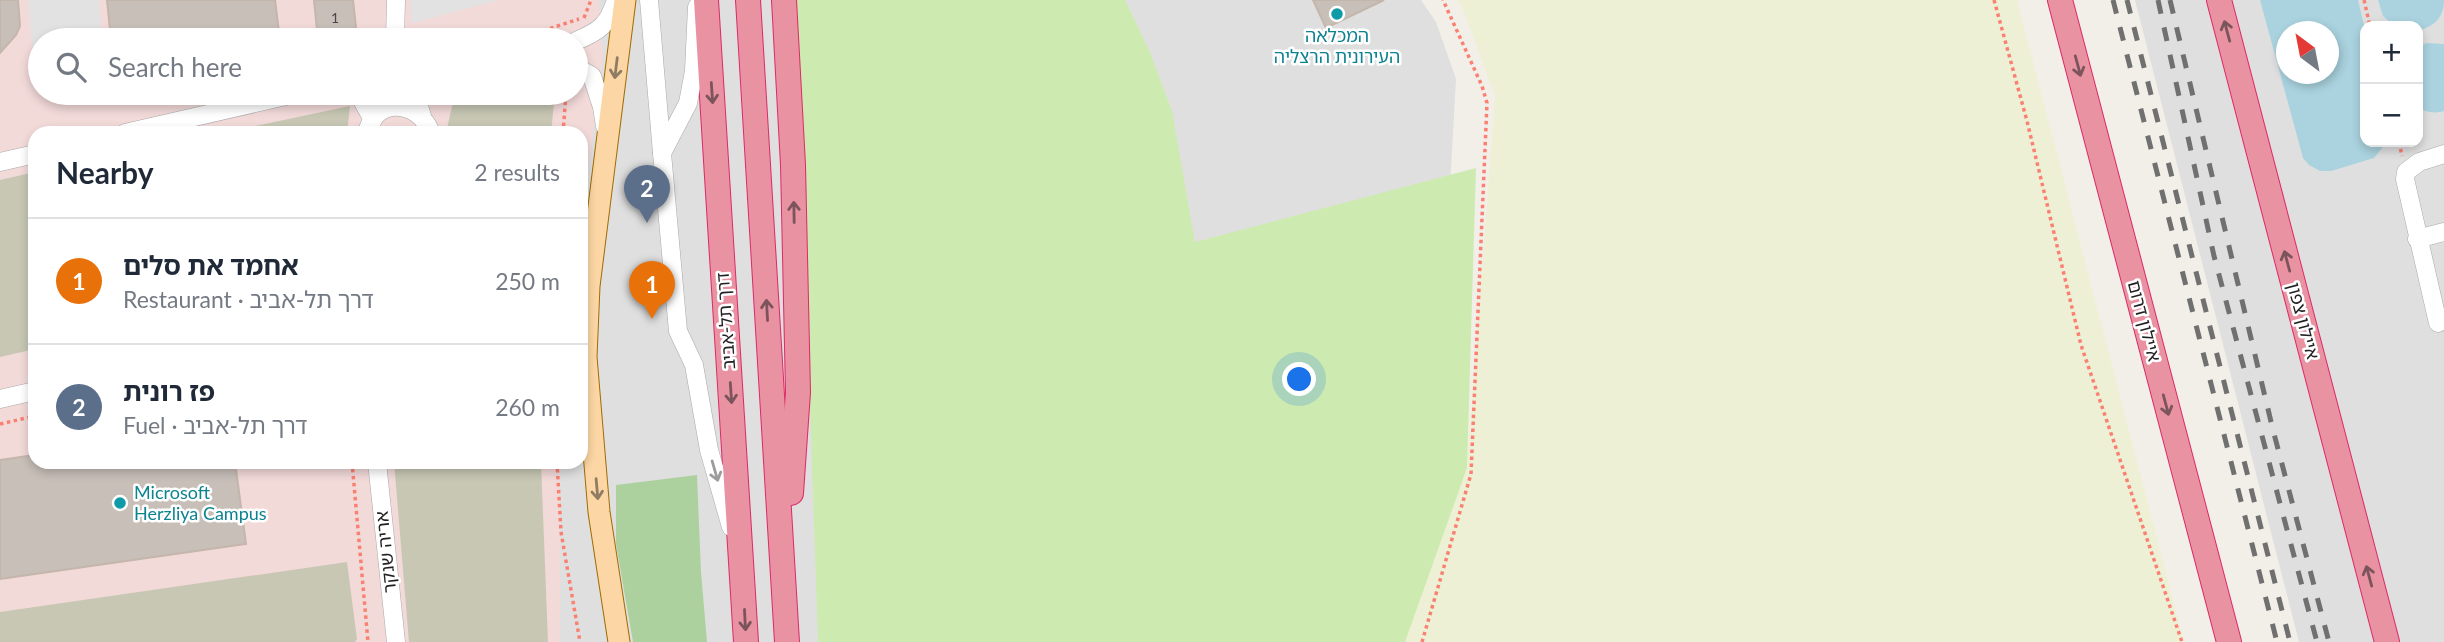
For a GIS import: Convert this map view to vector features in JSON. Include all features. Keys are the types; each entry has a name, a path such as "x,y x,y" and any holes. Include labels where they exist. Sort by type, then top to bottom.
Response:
{"highway":[{"name":"דרך תל-אביב","path":"706,0 746,642"},
{"path":"748,0 787,642"},
{"path":"784,598 797,391 793,165 785,0"},
{"name":"איילון דרום","path":"2060,0 2229,642"},
{"name":"איילון צפון","path":"2219,0 2387,642"}],"main road":[{"path":"588,310 625,0"},
{"path":"588,382 599,512 619,642"}],"street":[{"path":"588,36 600,30 611,15 616,0"},
{"path":"649,0 678,331 694,365 709,450 742,564"},
{"path":"662,153 688,103 694,71 697,0"},
{"path":"588,74 592,76 602,107 607,139"},
{"path":"155,126 247,105"},
{"path":"364,105 373,122"},
{"path":"373,122 381,105"},
{"path":"419,105 427,126"},
{"path":"373,122 396,107 415,111 422,116"},
{"path":"2438,323 2405,186 2406,172 2418,162 2444,154"},
{"path":"0,162 28,156"},
{"path":"2417,239 2444,232"},
{"path":"0,399 28,393"},
{"name":"אריה שנקר","path":"378,469 396,642"}],"path":[{"path":"1422,642 1471,474 1487,103 1443,0"},
{"path":"1994,0 2027,121 2081,345 2182,642"},
{"path":"2364,0 2370,21"},
{"path":"552,28 584,18"},
{"path":"564,126 565,105"},
{"path":"0,424 28,418"},
{"path":"353,469 368,642"},
{"path":"557,469 561,532 580,642"}],"shaded area":[{"path":"0,0 1421,0 1436,22 1456,79 1433,490 1410,642 0,642"},
{"path":"0,0 599,0 603,58 588,172 588,126 28,126 28,469 560,469 560,642 0,642"},
{"path":"28,0 99,0 101,28 30,28"},
{"path":"410,0 499,0 412,23"},
{"path":"1457,0 2017,0 2184,642 1403,642 1467,467 1495,96"},
{"path":"2135,0 2444,0 2444,642 2299,642"},
{"path":"452,105 554,105 552,126 448,126"},
{"path":"350,106 348,126 255,126"},
{"path":"28,174 28,351 0,357 0,180"},
{"path":"395,469 541,469 548,642 409,642"},
{"path":"347,562 357,639 355,642 0,642 0,612"}],"green space":[{"path":"796,0 1125,0 1149,50 1172,111 1195,242 1476,168 1467,468 1405,642 818,642"},
{"path":"697,475 707,642 633,642 616,544 616,485"}],"water":[{"path":"2260,0 2358,0 2363,21 2360,21 2360,147 2383,147 2374,158 2331,171 2320,171 2303,158 2283,84 2339,84 2339,21 2276,21 2276,59"},
{"path":"2378,0 2444,0 2437,20 2423,29 2423,21 2389,21 2383,16"},
{"path":"2444,44 2444,111 2441,112 2423,110 2423,45"}],"building":[{"path":"0,0 18,0 20,26 16,35 0,53"},
{"path":"107,0 275,0 278,28 110,28"},
{"path":"314,0 353,0 356,28 317,28"},
{"name":"המכלאה העירונית הרצליה","path":"1313,0 1384,0 1326,28"},
{"name":"Microsoft Herzliya Campus","path":"28,456 28,469 236,469 246,544 0,579 0,460"}],"railway":[{"path":"2113,0 2277,642"},
{"path":"2127,0 2290,642"},
{"path":"2158,0 2214,256 2317,642"},
{"path":"2170,0 2273,430 2329,642"}],"place":[{"name":"המכלאה העירונית הרצליה","path":"1337,14"},
{"name":"פז רונית","path":"647,223"},
{"name":"אחמד את סלים","path":"652,319"},
{"name":"Microsoft Herzliya Campus","path":"120,503"}]}
